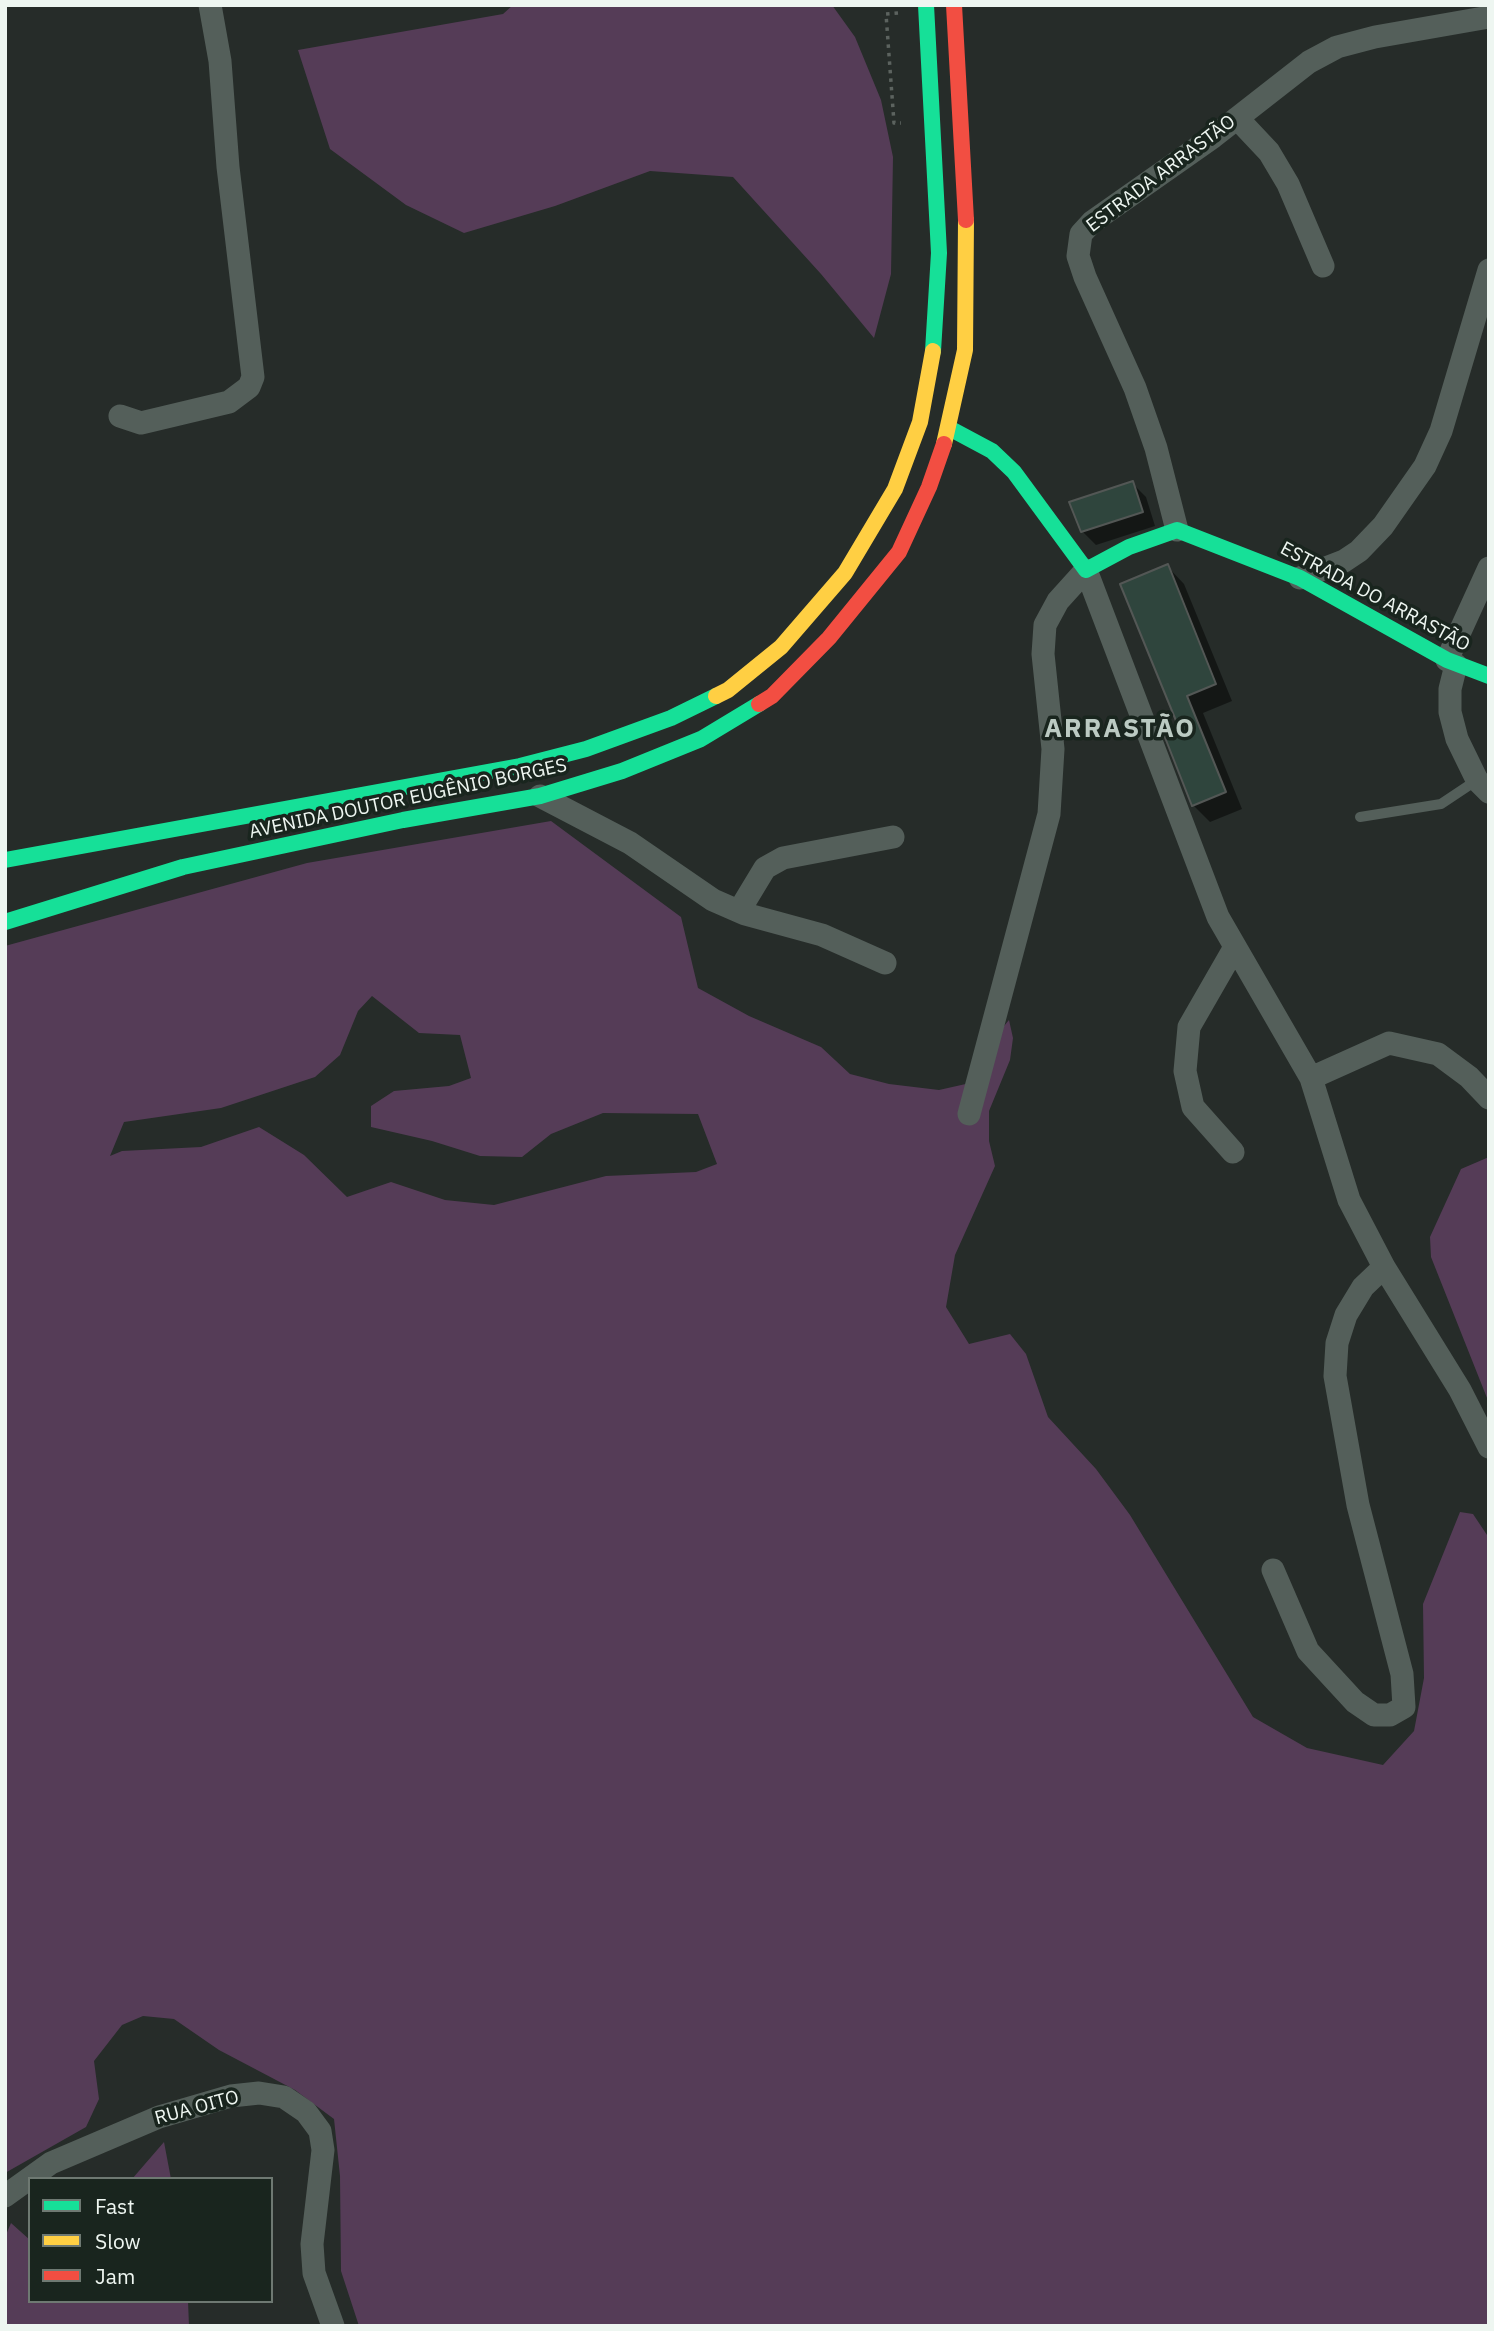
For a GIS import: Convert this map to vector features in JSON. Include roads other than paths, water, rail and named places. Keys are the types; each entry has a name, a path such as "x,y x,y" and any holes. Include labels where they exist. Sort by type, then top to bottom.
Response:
{"main road":[{"name":"AVENIDA DOUTOR EUGÊNIO BORGES","path":"5,860 520,766 586,749 671,718 728,690 781,647 845,573 895,489 920,422 933,353 939,253 926,5"},
{"name":"AVENIDA DOUTOR EUGÊNIO BORGES","path":"5,922 183,867 403,820 540,796 622,771 701,739 772,696 829,638 899,552 929,487 949,428 965,350 968,259 954,5"},
{"path":"949,428 992,451 1014,471 1086,570 1129,547 1177,530"},
{"name":"ESTRADA DO ARRASTÃO","path":"1177,530 1217,543 1300,578 1452,662 1489,676"}],"street":[{"path":"120,416 141,423 229,402 249,387 253,377 228,167 220,61 210,5"},
{"name":"ESTRADA ARRASTÃO","path":"1177,530 1156,448 1135,388 1085,277 1078,244 1080,234 1091,222 1237,118 1308,62 1337,47 1489,17"},
{"path":"1237,118 1269,152 1288,184 1323,266"},
{"path":"1300,578 1344,561 1359,551 1383,526 1425,466 1441,431 1489,270"},
{"path":"970,1114 1049,814 1053,749 1043,654 1045,625 1058,601 1086,570 1218,917 1311,1078 1349,1200 1384,1267 1460,1390 1489,1447"},
{"path":"1483,786 1457,739 1450,712 1450,689 1452,662 1486,582"},
{"path":"540,796 630,843 704,894 739,911 822,935 885,963"},
{"path":"739,911 765,868 783,858 893,837"},
{"path":"1233,1152 1193,1107 1185,1071 1189,1027 1235,947"},
{"path":"1311,1078 1389,1042 1438,1054 1469,1077 1489,1098"},
{"path":"1273,1570 1308,1651 1355,1702 1374,1715 1390,1715 1404,1707 1402,1674 1358,1505 1335,1377 1337,1343 1346,1315 1363,1287 1384,1267"},
{"name":"RUA OITO","path":"31,2177 51,2163 159,2117 232,2096 260,2094 284,2097 306,2112 320,2131 322,2164 315,2208 314,2263 333,2326"},
{"name":"RUA OITO","path":"5,2196 28,2180"}],"lane":[{"path":"1360,817 1441,804 1483,786"}],"district":[{"name":"ARRASTÃO","path":"1120,729"}]}
